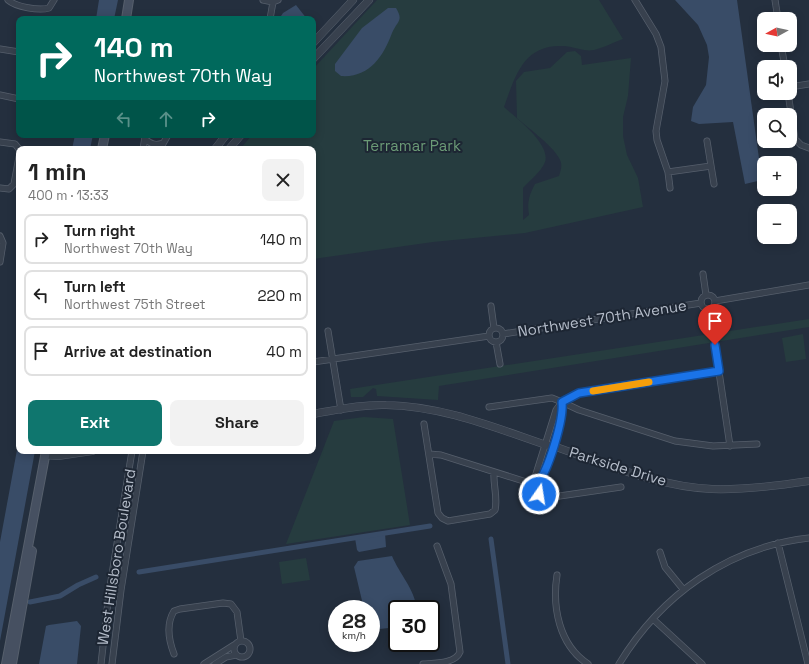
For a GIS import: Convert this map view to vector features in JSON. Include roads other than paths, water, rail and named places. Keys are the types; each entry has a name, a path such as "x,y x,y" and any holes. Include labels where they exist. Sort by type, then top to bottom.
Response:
{"main road":[{"path":"126,16 129,0"},
{"path":"6,664 48,454"},
{"path":"12,664 48,454"}],"street":[{"path":"8,0 15,4 42,9 50,6 54,0"},
{"path":"263,0 275,1 271,16"},
{"path":"316,40 353,0"},
{"path":"316,56 369,0"},
{"path":"635,0 656,34 661,47 665,81 656,131 657,140 668,172 670,188"},
{"path":"775,0 777,12"},
{"path":"0,49 16,52"},
{"path":"797,86 809,84"},
{"path":"0,95 16,98"},
{"path":"789,100 795,139 801,145 809,148"},
{"path":"146,138 150,144 157,145 163,143"},
{"path":"162,146 166,138"},
{"path":"217,146 224,138"},
{"path":"232,146 239,138"},
{"path":"707,141 714,184"},
{"path":"0,142 15,144 17,146"},
{"path":"668,172 710,166"},
{"path":"0,188 9,189 14,184 16,173"},
{"path":"0,236 3,243 0,262"},
{"path":"703,274 706,295"},
{"path":"715,301 809,285"},
{"path":"706,295 711,295 715,301"},
{"path":"706,295 702,298 701,302 703,307 708,309"},
{"path":"708,309 713,306 715,301"},
{"name":"Northwest 70th Avenue","path":"502,334 701,302"},
{"path":"491,306 494,328"},
{"path":"708,309 712,329"},
{"path":"494,328 498,329 502,334 502,338 496,342"},
{"path":"494,328 489,332 489,336 490,340 496,342"},
{"path":"328,331 341,410"},
{"path":"316,362 489,336"},
{"path":"496,342 500,364"},
{"path":"715,345 730,446"},
{"path":"536,485 544,474 554,417 562,402 579,393 719,371"},
{"path":"489,407 552,398 579,410 675,441 694,444 730,446 757,444"},
{"path":"562,402 563,412 561,419 537,472 536,485 539,494 546,498 621,487"},
{"name":"Parkside Drive","path":"316,414 384,405 425,408 451,413 662,481 687,486 711,489 744,489 809,481"},
{"path":"554,417 561,419"},
{"path":"424,424 438,513 442,518 448,521 490,514 495,510 497,503 493,481 494,472"},
{"path":"51,454 58,456 72,454"},
{"name":"West Hillsboro Boulevard","path":"101,664 109,598 132,454"},
{"name":"West Hillsboro Boulevard","path":"112,664 121,590 143,454"},
{"path":"429,454 441,455 536,485"},
{"path":"537,472 544,474"},
{"path":"619,664 638,636 653,619 683,589 713,569 733,559 778,544 809,538"},
{"path":"778,544 807,650 808,664"},
{"path":"423,664 455,659 458,656 460,647 451,584 437,546"},
{"path":"660,552 665,567 683,589"},
{"path":"557,575 555,592 561,630 574,652 588,664"},
{"path":"174,654 169,639 171,618 174,612 180,609 223,603 232,604 237,612 240,641"},
{"path":"653,619 702,664"},
{"path":"204,664 240,641 247,642 250,648 249,654 243,658"},
{"path":"234,645 236,655"},
{"path":"215,664 226,657 236,655 243,658"},
{"path":"243,658 244,664"}],"water":[{"path":"99,0 118,0 115,16 96,16"},
{"path":"675,0 737,0 759,156 757,156 757,181 745,184 733,122 699,124 691,121 693,107 706,85 709,57 707,45 698,25"},
{"path":"296,5 305,16 281,16 283,13"},
{"path":"388,8 396,8 400,18 379,58 367,70 360,74 341,76 335,71 335,64 362,28"},
{"path":"74,138 92,138 91,146 73,146"},
{"path":"16,454 34,454 0,641 0,542"},
{"path":"385,533 386,547 359,552 357,550 355,538"},
{"path":"392,556 410,588 415,600 388,600 388,628 380,629 380,600 362,600 354,567 358,561"},
{"path":"77,621 81,626 77,664 39,664 46,626"}],"waterway":[{"path":"139,572 430,526"},
{"path":"491,539 508,664"},
{"path":"30,602 60,596 78,585 96,577"}],"park label":[{"name":"Terramar Park","path":"412,145"}]}
